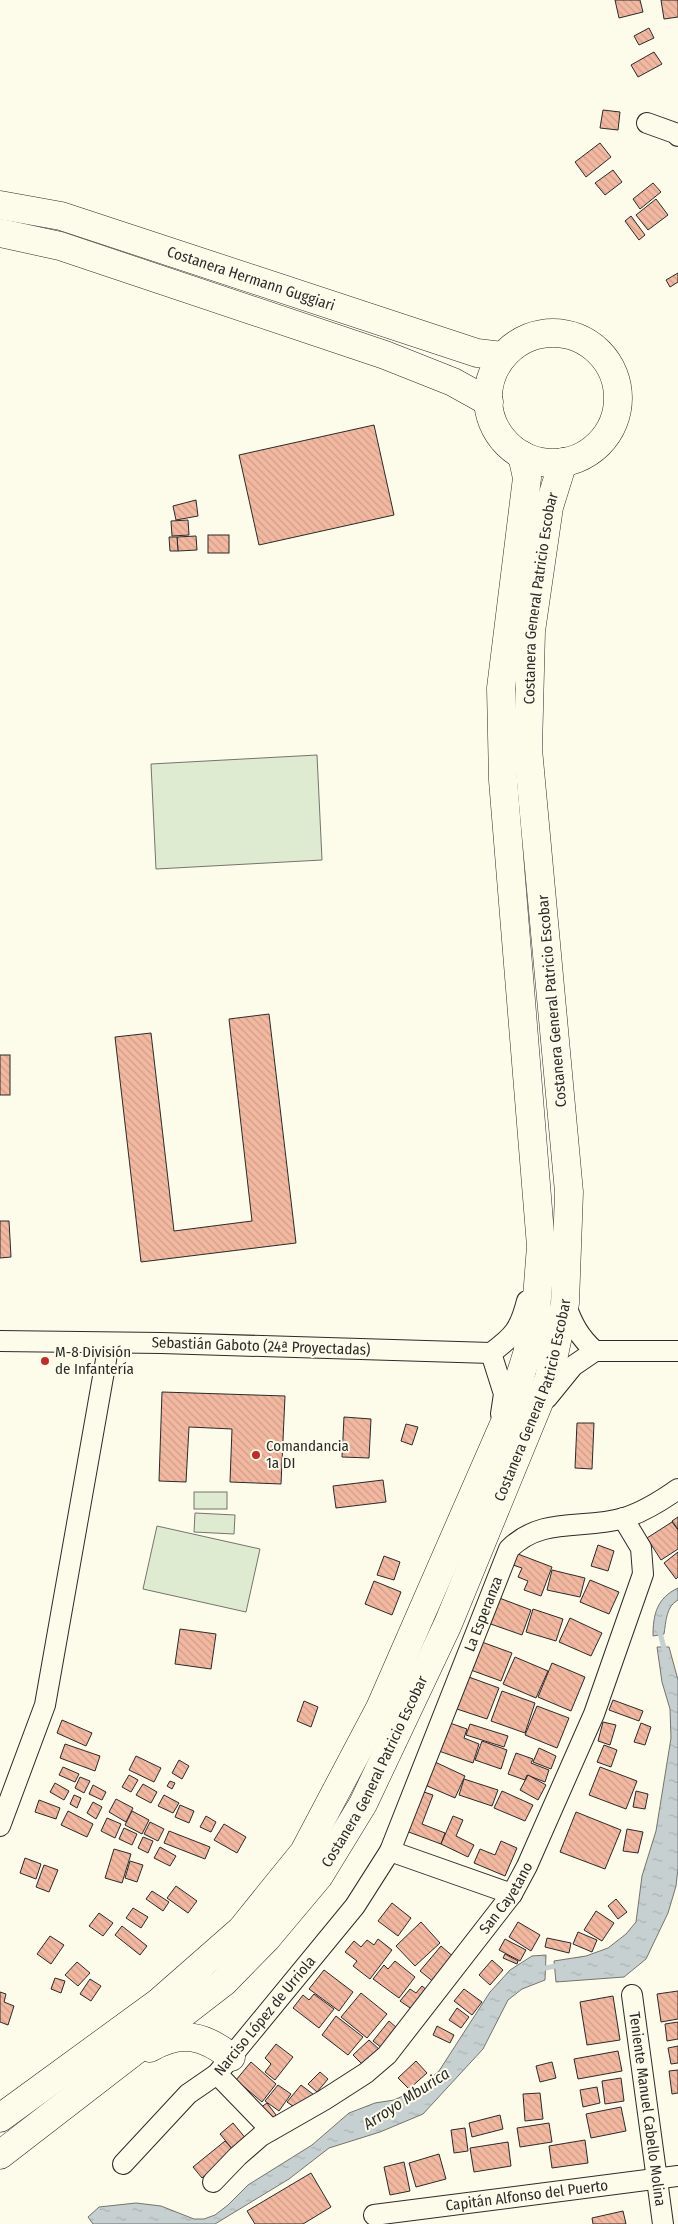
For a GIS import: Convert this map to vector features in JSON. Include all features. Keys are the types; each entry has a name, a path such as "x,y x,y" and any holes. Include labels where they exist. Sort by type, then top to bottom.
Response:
{"highway":[{"name":"Costanera Hermann Guggiari","path":"0,205 62,216 477,353 502,356"},
{"name":"Costanera Hermann Guggiari","path":"0,233 60,246 385,355 453,382 488,402"},
{"path":"560,333 581,339 598,350 611,366 618,386 618,406 612,426 600,444 583,456 563,462 542,462 522,455 505,441 493,423 488,402 490,385 502,356 520,342 540,334 560,333"},
{"name":"Costanera General Patricio Escobar","path":"0,2118 159,2002 241,1930 304,1852 380,1708 508,1415 528,1354 536,1311 541,1246 503,771 501,688 527,478 522,455"},
{"name":"Costanera General Patricio Escobar","path":"0,2154 224,1982 267,1938 319,1876 363,1804 448,1624 550,1378 565,1303 569,1192 528,749 531,631 549,507 563,462"},
{"path":"114,2068 155,2045 178,2035 193,2037 217,2046 224,2065"}],"street":[{"path":"647,123 675,133 678,136"},
{"path":"496,1442 504,1394 491,1353 511,1338 521,1325 533,1267 541,1246"},
{"path":"565,1303 575,1329 595,1351"},
{"name":"Sebastián Gaboto (24ª Proyectadas)","path":"0,1341 109,1344 162,1343 491,1353"},
{"path":"0,1826 45,1706 109,1344"},
{"path":"534,1417 573,1366 595,1351 678,1351"},
{"name":"La Esperanza","path":"390,1851 509,1549 521,1537 540,1528 623,1518 653,1506 678,1489"},
{"name":"San Cayetano","path":"213,2182 238,2156 271,2130 324,2100 366,2072 387,2055 512,1894 527,1866 594,1714 643,1574 641,1548 623,1518"},
{"path":"390,1851 512,1894"},
{"name":"Narciso López de Urriola","path":"123,2164 188,2094 224,2065 356,1906 390,1851"},
{"name":"Teniente Manuel Cabello Molina","path":"632,1995 663,2224"},
{"path":"224,2065 271,2130"},
{"path":"0,2106 34,2093"},
{"name":"Capitán Alfonso del Puerto","path":"374,2215 678,2176"}],"green space":[{"path":"317,755 322,860 156,869 151,764"},
{"path":"194,1492 227,1492 227,1509 194,1509"},
{"path":"195,1513 235,1515 234,1534 194,1532"},
{"path":"157,1526 260,1549 246,1612 143,1589"}],"water":[{"path":"678,1588 678,1600 669,1610 664,1634 653,1636 655,1614 661,1602"},
{"path":"657,1647 669,1647 678,1680 678,1868 676,1886 668,1913 646,1959 624,1977 556,1982 554,1961 586,1956 608,1948 626,1934 636,1922 642,1876 656,1831 671,1738 670,1709 662,1682"},
{"path":"546,1955 545,1980 522,1989 508,2000 483,2049 423,2114 380,2132 329,2148 289,2179 215,2224 93,2224 88,2217 99,2207 136,2203 161,2206 194,2219 204,2219 215,2215 248,2185 312,2145 349,2113 375,2103 394,2100 418,2089 439,2071 490,1992 510,1970 532,1956"}],"building":[{"path":"615,0 640,0 643,12 619,18"},
{"path":"661,0 678,0 678,17 664,19"},
{"path":"649,28 654,38 639,45 634,36"},
{"path":"654,52 662,64 638,77 631,65"},
{"path":"603,110 620,112 618,130 600,128"},
{"path":"600,143 611,157 586,177 575,162"},
{"path":"613,170 622,182 605,195 595,183"},
{"path":"653,183 661,192 640,209 633,199"},
{"path":"656,199 668,215 648,230 636,215"},
{"path":"631,216 645,235 639,240 625,221"},
{"path":"678,273 678,282 670,287 666,280"},
{"path":"374,425 394,515 259,545 239,455"},
{"path":"196,500 198,516 176,520 173,506"},
{"path":"188,520 189,535 172,536 171,521"},
{"path":"208,535 229,535 229,553 208,553"},
{"path":"196,536 197,550 178,551 177,537"},
{"path":"169,537 177,537 178,551 170,551"},
{"path":"269,1014 296,1243 141,1262 115,1037 151,1033 174,1231 252,1221 229,1019"},
{"path":"0,1055 10,1055 10,1095 0,1095"},
{"path":"0,1221 9,1221 11,1257 0,1258"},
{"name":"Comandancia 1a DI","path":"162,1392 285,1396 281,1484 230,1482 232,1429 189,1427 186,1482 159,1481"},
{"path":"344,1417 371,1419 369,1458 342,1457"},
{"path":"577,1423 594,1423 592,1469 575,1468"},
{"path":"406,1424 418,1427 412,1445 401,1441"},
{"path":"383,1480 386,1502 336,1508 333,1486"},
{"path":"678,1517 678,1529 672,1521"},
{"path":"672,1522 678,1530 678,1549 661,1560 647,1538"},
{"path":"598,1545 614,1551 608,1571 591,1566"},
{"path":"678,1552 678,1577 676,1579 664,1563"},
{"path":"518,1554 552,1567 541,1596 524,1590 528,1581 518,1577 522,1568 513,1565"},
{"path":"384,1556 400,1562 394,1580 377,1575"},
{"path":"552,1570 585,1578 580,1597 547,1590"},
{"path":"590,1580 619,1592 609,1614 580,1602"},
{"path":"374,1581 401,1592 392,1615 365,1604"},
{"path":"494,1596 531,1610 522,1635 485,1622"},
{"path":"533,1609 563,1619 556,1641 526,1632"},
{"path":"570,1618 602,1633 591,1656 559,1642"},
{"path":"180,1629 216,1634 211,1669 175,1664"},
{"path":"479,1641 512,1653 501,1681 468,1669"},
{"path":"515,1657 548,1671 536,1698 503,1684"},
{"path":"552,1663 585,1677 571,1711 538,1697"},
{"path":"466,1676 499,1688 487,1719 454,1708"},
{"path":"502,1691 535,1703 525,1733 491,1721"},
{"path":"613,1700 643,1711 639,1721 609,1710"},
{"path":"304,1701 318,1707 311,1727 297,1721"},
{"path":"537,1706 569,1718 557,1748 525,1735"},
{"path":"62,1720 92,1733 86,1746 57,1733"},
{"path":"447,1722 467,1729 464,1738 479,1744 473,1763 436,1750"},
{"path":"603,1722 616,1725 610,1745 598,1741"},
{"path":"641,1723 651,1727 645,1745 634,1742"},
{"path":"470,1724 508,1736 504,1747 466,1735"},
{"path":"482,1741 507,1750 501,1769 475,1760"},
{"path":"65,1744 100,1756 95,1771 60,1758"},
{"path":"604,1745 617,1750 611,1767 597,1762"},
{"path":"539,1748 556,1756 551,1769 533,1762"},
{"path":"516,1753 533,1759 531,1763 549,1770 545,1782 527,1775 525,1780 508,1774"},
{"path":"136,1756 161,1768 154,1782 129,1770"},
{"path":"179,1760 189,1766 182,1779 172,1773"},
{"path":"435,1762 465,1776 455,1798 425,1785"},
{"path":"63,1767 79,1774 75,1782 59,1775"},
{"path":"600,1767 637,1781 626,1809 589,1795"},
{"path":"129,1775 138,1780 131,1792 122,1787"},
{"path":"528,1775 546,1785 538,1800 520,1790"},
{"path":"80,1777 90,1781 84,1793 75,1788"},
{"path":"464,1779 498,1790 492,1806 459,1795"},
{"path":"170,1781 175,1783 172,1789 167,1786"},
{"path":"55,1783 69,1791 64,1800 50,1792"},
{"path":"143,1784 157,1792 151,1803 136,1795"},
{"path":"93,1785 106,1792 102,1800 89,1794"},
{"path":"421,1791 433,1795 422,1824 445,1833 441,1844 406,1831"},
{"path":"502,1791 533,1805 525,1821 494,1808"},
{"path":"636,1791 648,1794 645,1809 633,1807"},
{"path":"74,1795 81,1798 77,1808 70,1804"},
{"path":"164,1795 179,1803 173,1813 158,1806"},
{"path":"116,1799 133,1808 126,1822 109,1812"},
{"path":"39,1800 60,1808 56,1819 35,1812"},
{"path":"93,1802 102,1807 96,1819 87,1813"},
{"path":"180,1805 194,1811 189,1823 175,1817"},
{"path":"68,1811 93,1824 87,1837 61,1825"},
{"path":"132,1811 149,1820 142,1834 125,1825"},
{"path":"576,1812 621,1830 605,1869 560,1852"},
{"path":"206,1816 216,1822 211,1832 200,1827"},
{"path":"453,1816 463,1820 456,1836 474,1845 468,1857 441,1844"},
{"path":"107,1818 121,1824 115,1838 101,1831"},
{"path":"150,1822 164,1829 158,1841 144,1834"},
{"path":"224,1824 246,1837 237,1853 214,1840"},
{"path":"124,1828 137,1834 132,1845 119,1839"},
{"path":"627,1829 643,1832 638,1853 623,1851"},
{"path":"169,1831 210,1847 205,1859 164,1843"},
{"path":"143,1837 153,1841 148,1853 138,1848"},
{"path":"501,1841 517,1848 505,1876 474,1863 480,1849 495,1855"},
{"path":"160,1847 176,1856 170,1866 154,1858"},
{"path":"114,1849 131,1854 122,1883 105,1878"},
{"path":"25,1858 41,1864 36,1879 20,1873"},
{"path":"130,1861 143,1865 137,1882 125,1878"},
{"path":"44,1865 58,1870 49,1892 36,1887"},
{"path":"176,1886 197,1901 188,1913 167,1898"},
{"path":"152,1891 169,1902 163,1911 146,1899"},
{"path":"616,1899 627,1912 618,1919 608,1906"},
{"path":"392,1903 411,1918 398,1936 378,1921"},
{"path":"133,1908 148,1917 141,1928 126,1918"},
{"path":"596,1911 614,1923 602,1941 584,1930"},
{"path":"99,1913 113,1923 103,1936 89,1926"},
{"path":"421,1922 440,1943 415,1966 396,1946"},
{"path":"518,1922 540,1935 531,1951 509,1937"},
{"path":"122,1926 147,1946 140,1955 115,1935"},
{"path":"578,1932 597,1940 592,1952 573,1944"},
{"path":"50,1936 64,1945 51,1964 37,1954"},
{"path":"547,1938 571,1943 569,1953 545,1947"},
{"path":"378,1939 392,1950 370,1979 353,1966 357,1961 345,1952 354,1941 361,1947 367,1940 374,1945"},
{"path":"505,1939 526,1950 520,1961 499,1950"},
{"path":"441,1946 456,1959 435,1983 420,1971"},
{"path":"505,1954 518,1961 517,1964 503,1958"},
{"path":"492,1960 503,1970 490,1985 479,1975"},
{"path":"395,1961 415,1977 399,1998 373,1979 384,1965 388,1969"},
{"path":"77,1962 90,1973 78,1986 65,1975"},
{"path":"324,1970 353,1992 339,2011 309,1989"},
{"path":"55,1978 65,1981 61,1993 51,1989"},
{"path":"90,1979 101,1986 91,2001 80,1994"},
{"path":"422,1986 428,1991 413,2010 400,2001 410,1989 416,1993"},
{"path":"464,1989 482,2002 472,2015 454,2001"},
{"path":"678,1991 678,2019 661,2022 657,1994"},
{"path":"0,1992 6,1994 4,2002 14,2006 8,2025 0,2022"},
{"path":"361,1993 387,2014 367,2038 341,2017"},
{"path":"314,1994 334,2009 319,2028 293,2008 303,1995 309,2000"},
{"path":"613,1996 620,2040 587,2045 580,2002"},
{"path":"457,2008 469,2017 461,2028 449,2020"},
{"path":"336,2016 363,2037 348,2055 322,2035"},
{"path":"389,2021 398,2029 383,2049 373,2041"},
{"path":"678,2022 678,2039 667,2041 665,2024"},
{"path":"437,2026 454,2035 450,2043 433,2035"},
{"path":"369,2040 381,2051 365,2067 353,2055"},
{"path":"276,2044 293,2057 275,2080 265,2072 271,2064 265,2058"},
{"path":"678,2046 678,2063 671,2064 668,2048"},
{"path":"618,2051 622,2071 578,2079 574,2059"},
{"path":"416,2061 427,2073 409,2089 398,2078"},
{"path":"251,2062 276,2084 262,2102 236,2080"},
{"path":"552,2062 556,2078 540,2082 536,2066"},
{"path":"678,2070 678,2093 672,2094 669,2071"},
{"path":"320,2072 328,2079 317,2092 308,2084"},
{"path":"621,2078 624,2101 605,2104 602,2081"},
{"path":"278,2085 291,2094 279,2111 265,2101"},
{"path":"301,2085 318,2098 297,2109 287,2102"},
{"path":"597,2087 600,2103 583,2107 580,2090"},
{"path":"540,2093 543,2119 525,2121 523,2094"},
{"path":"267,2103 276,2115 268,2123 257,2110"},
{"path":"621,2107 626,2131 591,2138 586,2114"},
{"path":"500,2115 503,2129 472,2137 469,2123"},
{"path":"233,2123 247,2140 234,2151 220,2134"},
{"path":"549,2123 552,2142 520,2147 517,2128"},
{"path":"465,2128 468,2151 454,2153 451,2130"},
{"path":"585,2140 588,2163 552,2168 549,2146"},
{"path":"225,2141 234,2151 202,2178 193,2167"},
{"path":"508,2142 511,2166 474,2172 470,2148"},
{"path":"439,2154 446,2179 416,2187 409,2163"},
{"path":"404,2162 410,2191 390,2195 384,2167"},
{"path":"311,2173 331,2207 303,2224 255,2224 247,2211"},
{"path":"623,2211 626,2224 593,2224 592,2218"}],"waterway":[{"name":"Arroyo Mburica","path":"659,1629 665,1652"},
{"name":"Arroyo Mburica","path":"540,1969 561,1965"}],"place":[{"name":"M-8 División de Infantería","path":"45,1361"},
{"name":"Comandancia 1a DI","path":"256,1455"}]}
